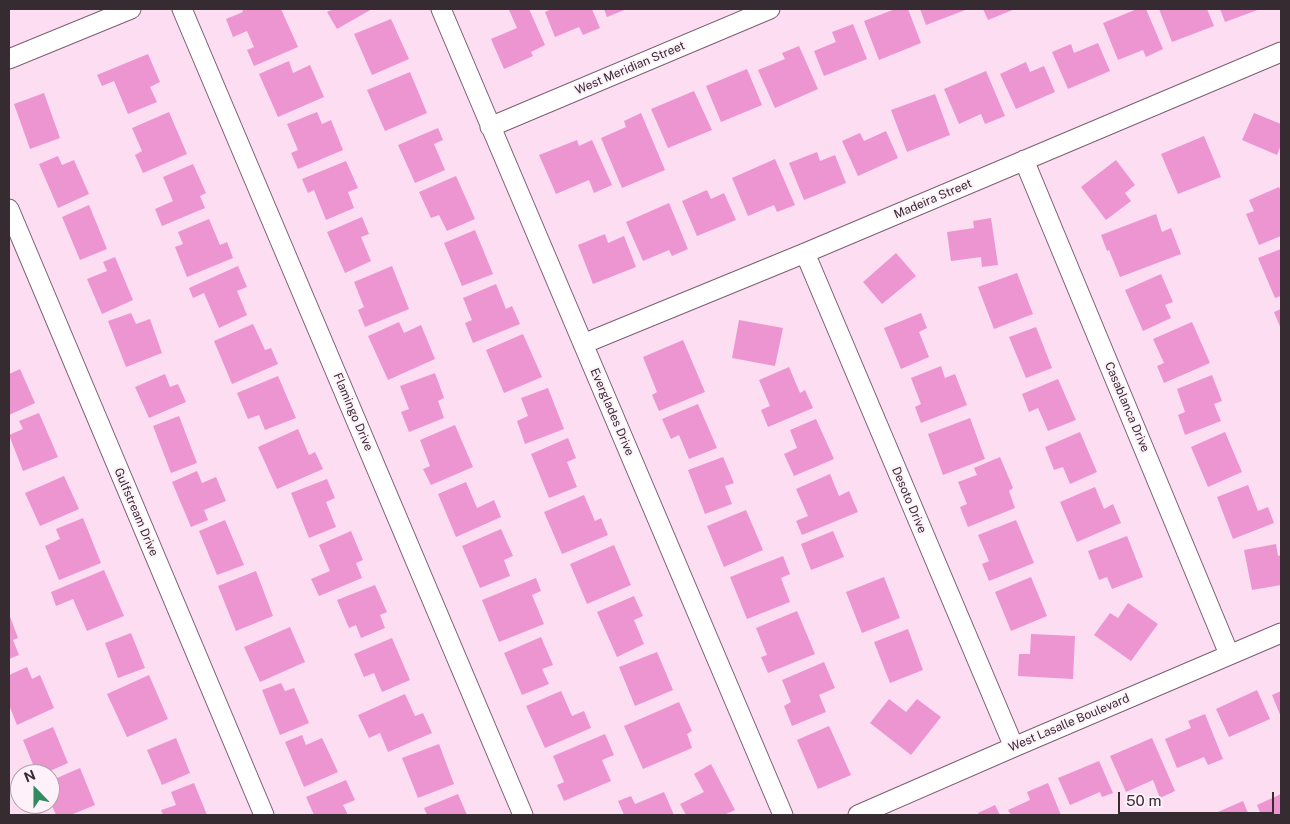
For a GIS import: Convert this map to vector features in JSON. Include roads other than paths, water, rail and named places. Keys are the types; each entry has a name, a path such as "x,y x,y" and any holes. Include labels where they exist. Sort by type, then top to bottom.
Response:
{"street":[{"path":"9,60 131,9"},
{"name":"Flamingo Drive","path":"182,9 523,815"},
{"name":"Everglades Drive","path":"441,9 783,815"},
{"name":"West Meridian Street","path":"490,127 770,9"},
{"name":"Madeira Street","path":"583,344 805,253 1281,52"},
{"name":"Casablanca Drive","path":"1024,160 1230,654"},
{"name":"Gulfstream Drive","path":"9,209 264,815"},
{"name":"Desoto Drive","path":"805,253 1014,747"},
{"name":"West Lasalle Boulevard","path":"858,815 1281,632"}]}
